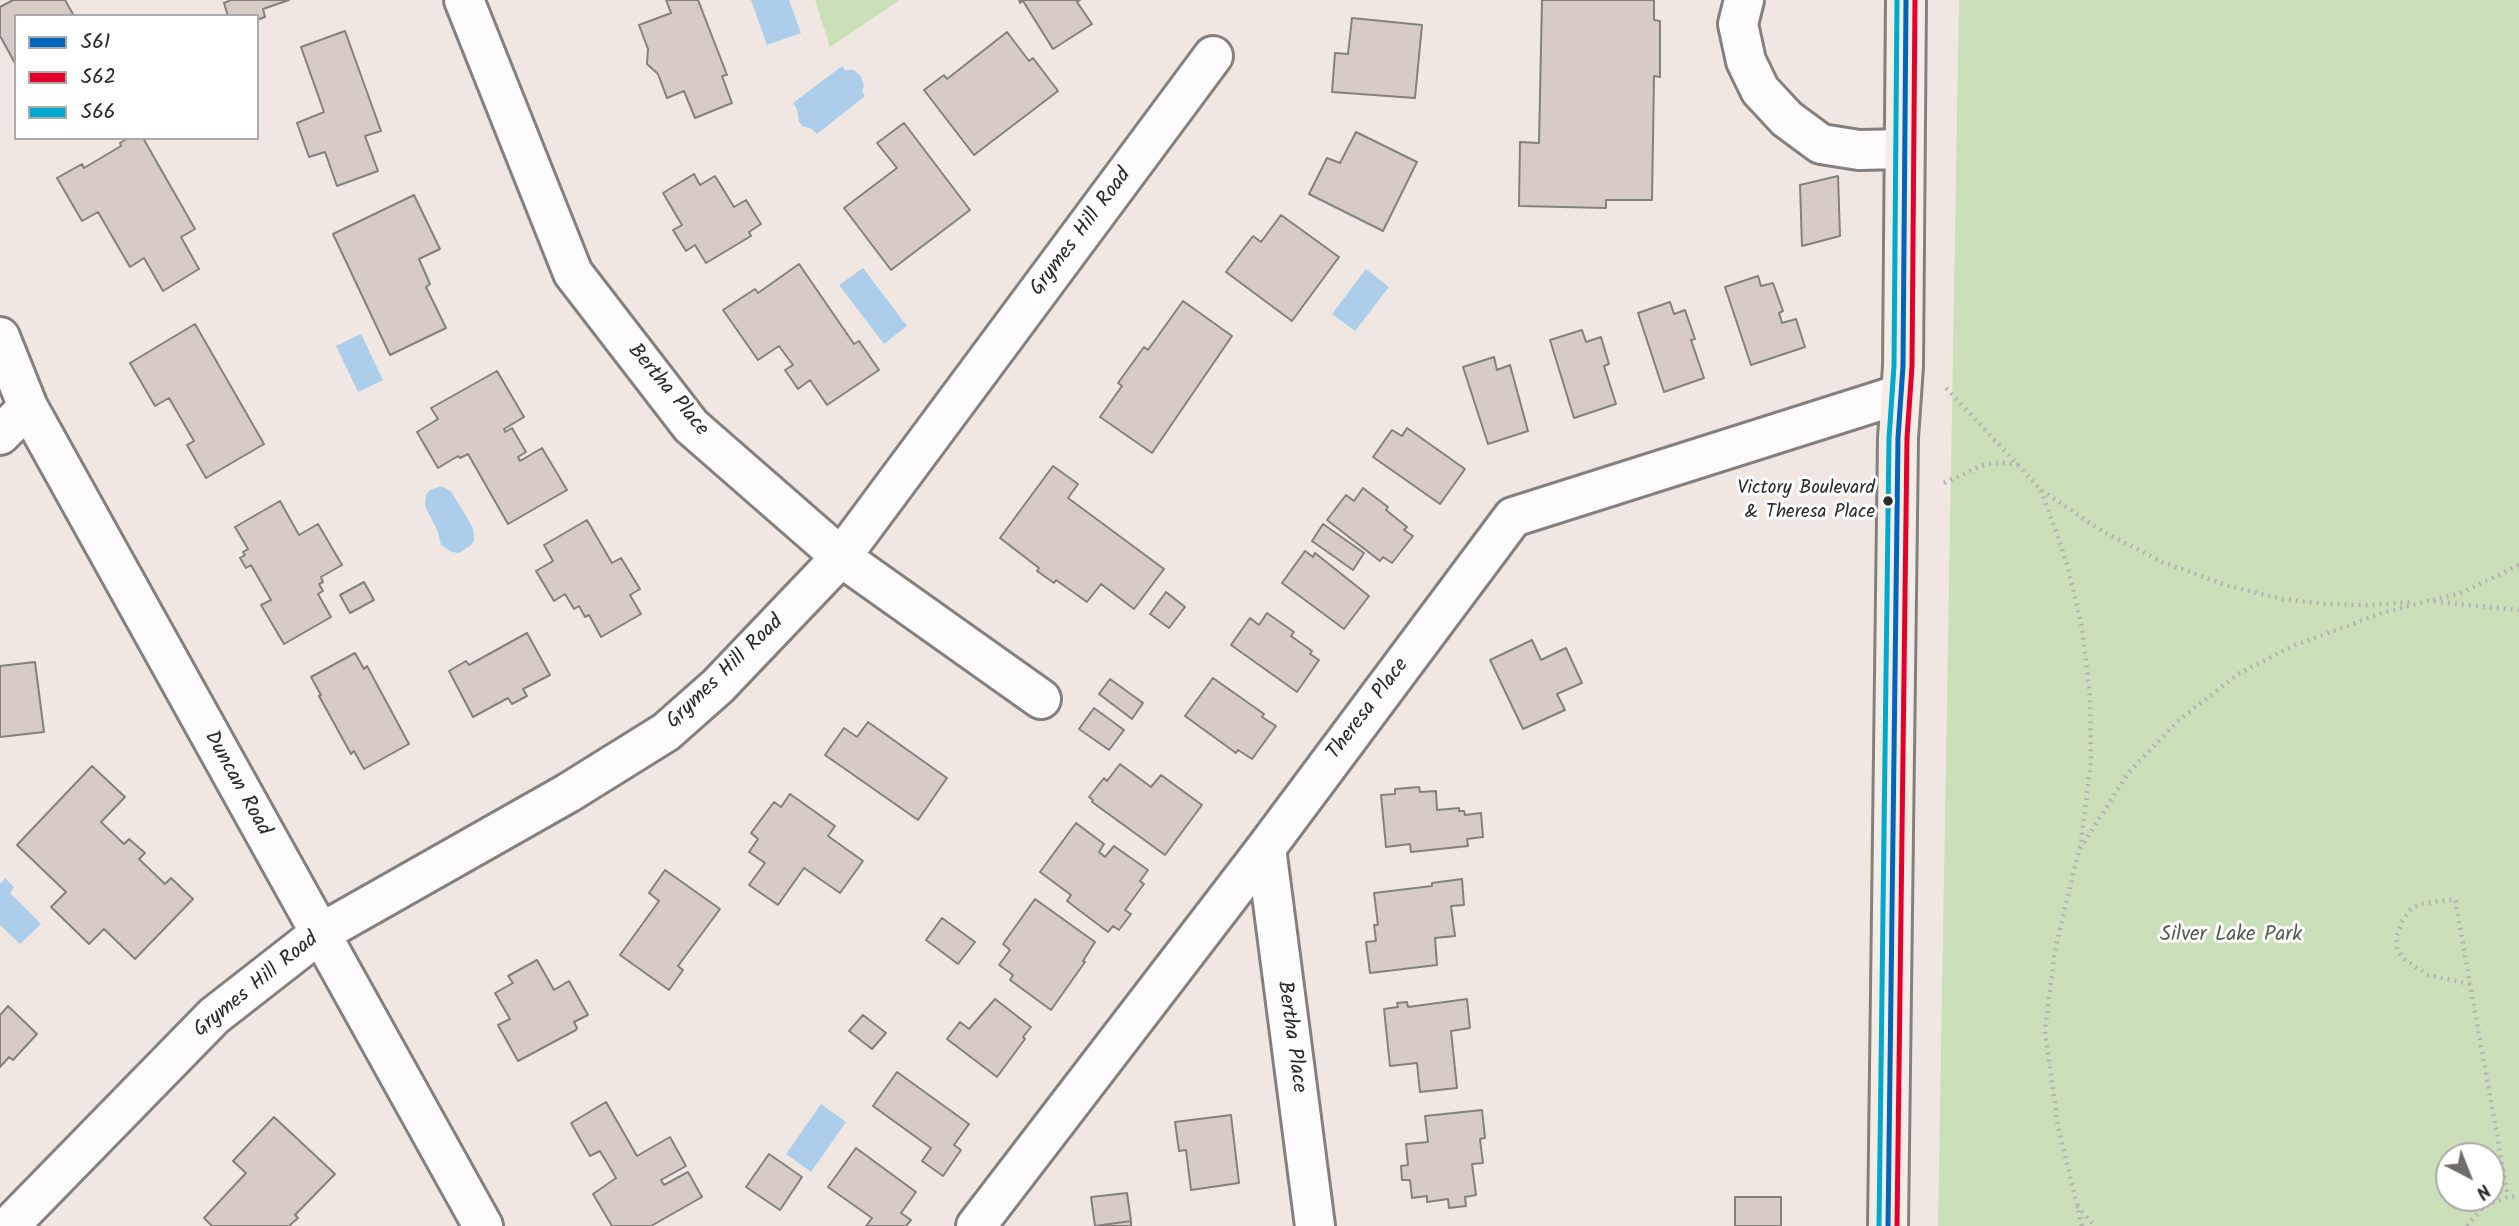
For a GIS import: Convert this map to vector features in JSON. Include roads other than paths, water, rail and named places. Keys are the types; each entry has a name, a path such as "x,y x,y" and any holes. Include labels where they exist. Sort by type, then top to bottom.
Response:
{"main road":[{"path":"1888,1226 1906,0"}],"street":[{"name":"Bertha Place","path":"464,0 573,273 691,426 841,557 1041,699"},
{"path":"1744,0 1738,24 1746,61 1760,90 1787,119 1821,144 1859,150 1903,149"},
{"name":"Grymes Hill Road","path":"9,1226 214,1016 319,934 568,793 666,732 719,686 841,557 1213,56"},
{"name":"Duncan Road","path":"0,337 28,407 483,1226"},
{"name":"Theresa Place","path":"976,1226 1266,848 1513,517 1901,394"},
{"path":"0,435 28,407"},
{"name":"Bertha Place","path":"1266,848 1315,1226"}],"water":[{"path":"751,0 789,0 801,33 767,45"},
{"path":"842,66 845,70 854,70 861,76 865,96 817,134 802,126 793,103"},
{"path":"863,268 907,326 884,344 839,285"},
{"path":"1366,269 1389,287 1355,331 1332,314"},
{"path":"361,334 383,380 358,392 336,346"},
{"path":"441,486 451,491 473,528 474,541 459,553 441,545 438,532 425,506 426,495 430,490"},
{"path":"5,878 14,887 10,893 41,924 20,944 0,925 0,884"},
{"path":"821,1104 846,1122 811,1172 786,1154"}],"place":[{"name":"Victory Boulevard & Theresa Place","path":"1888,501"}],"park label":[{"name":"Silver Lake Park","path":"2231,936"}]}
